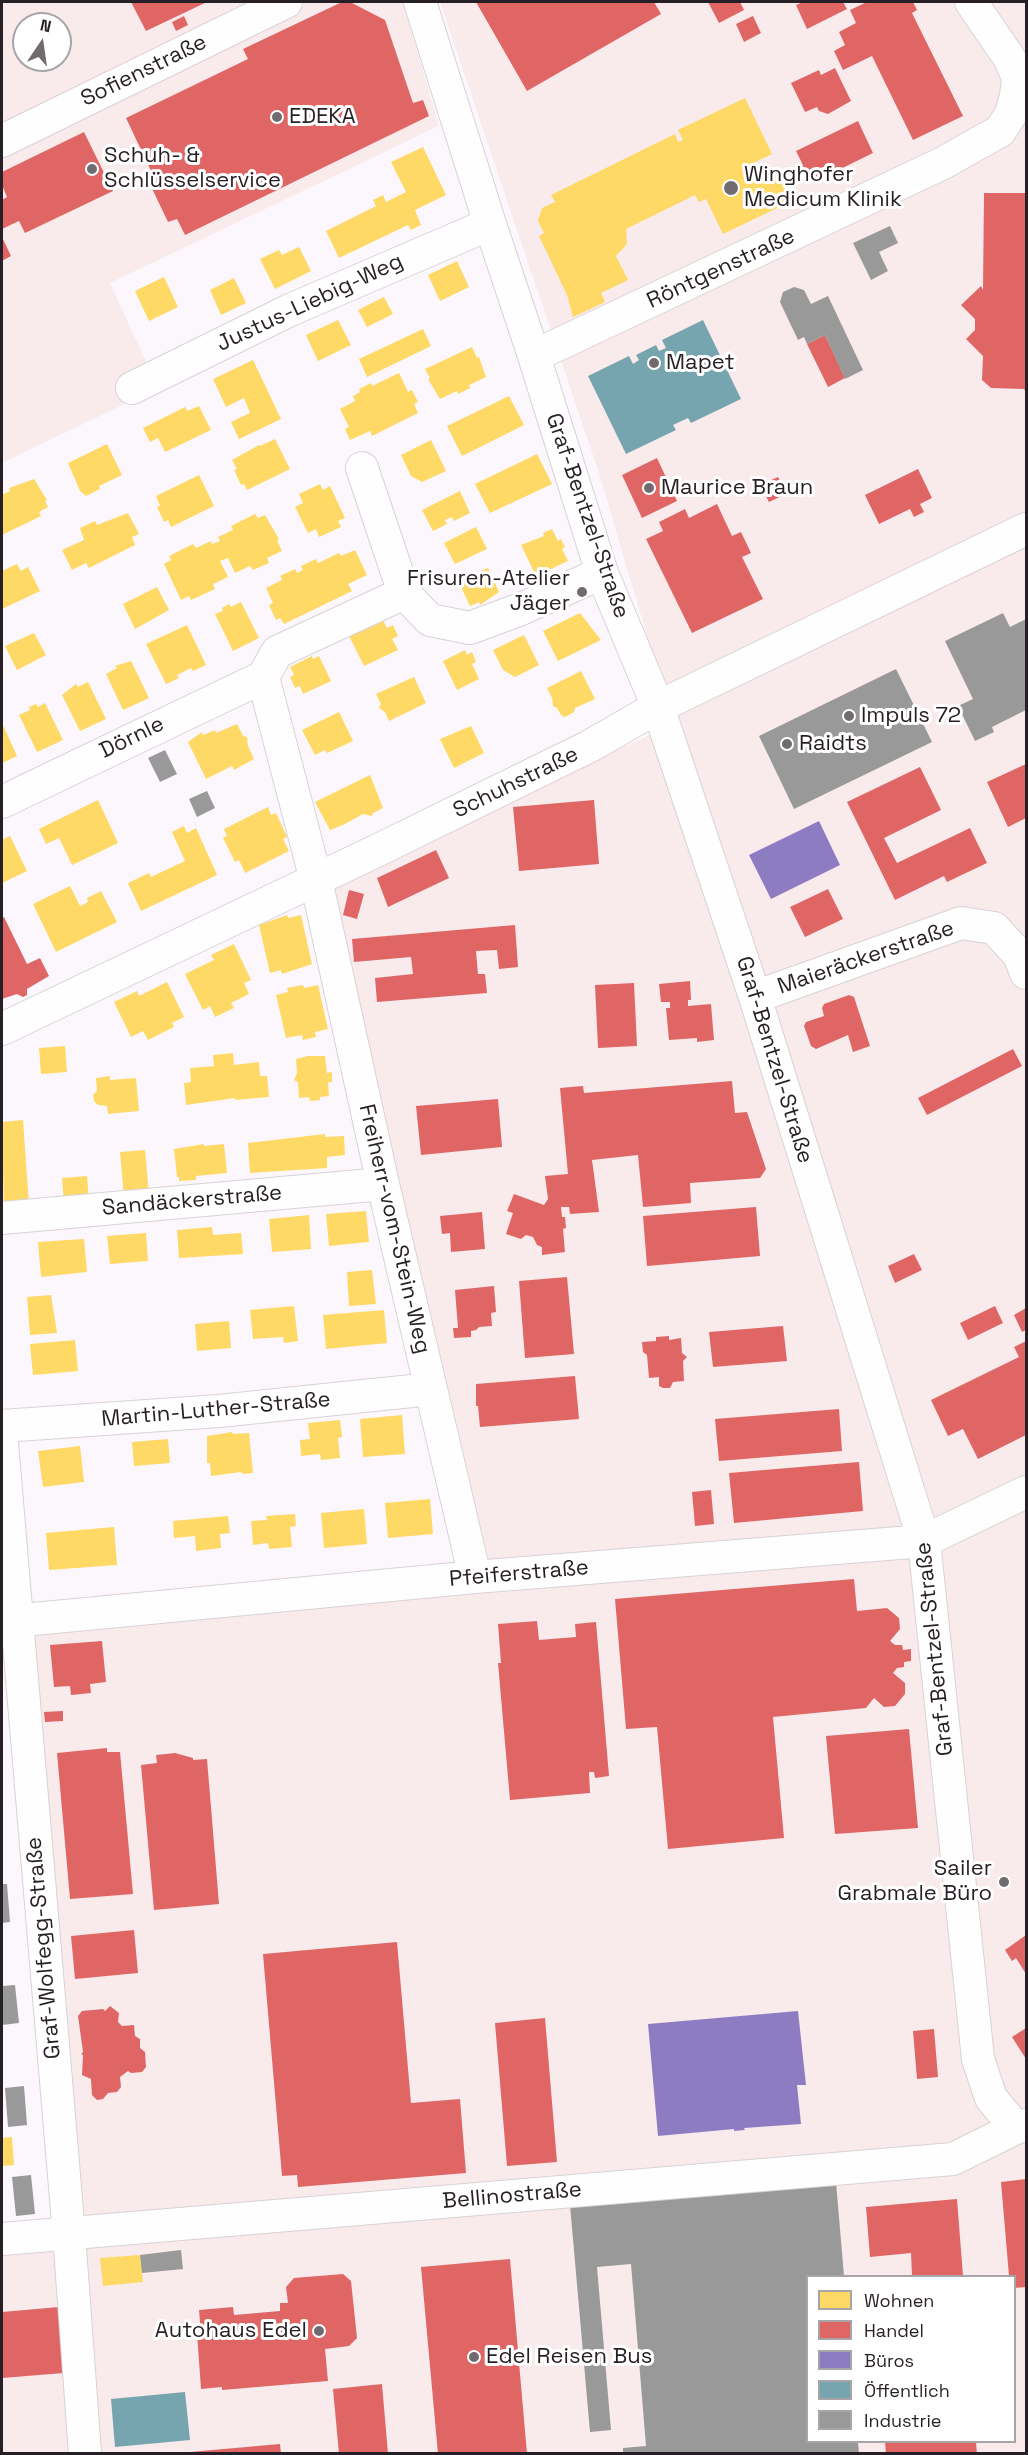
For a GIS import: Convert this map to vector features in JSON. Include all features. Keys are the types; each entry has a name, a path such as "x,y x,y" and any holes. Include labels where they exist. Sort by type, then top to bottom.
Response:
{"street":[{"name":"Sofienstraße","path":"2,141 286,2"},
{"name":"Graf-Bentzel-Straße","path":"420,2 602,573 658,707 755,997 876,1392 924,1540 978,2059 991,2098 1021,2127"},
{"name":"Röntgenstraße","path":"534,356 933,168 1000,131 1011,114 1018,78 1010,59 971,2"},
{"name":"Justus-Liebig-Weg","path":"132,388 290,310 490,224"},
{"path":"362,468 404,593 430,620 470,628 521,609 602,573"},
{"name":"Schuhstraße","path":"2,1029 316,880 588,747 658,707 1026,529"},
{"path":"316,880 263,677 277,652 404,593"},
{"name":"Dörnle","path":"2,802 263,677"},
{"name":"Freiherr-vom-Stein-Weg","path":"316,880 383,1184 475,1577"},
{"name":"Maieräckerstraße","path":"755,997 961,923 994,928 1019,955 1026,973"},
{"name":"Sandäckerstraße","path":"2,1218 383,1184"},
{"name":"Martin-Luther-Straße","path":"2,1426 219,1412 430,1389"},
{"name":"Graf-Wolfegg-Straße","path":"2,1443 9,1621 69,2234 85,2454"},
{"name":"Pfeiferstraße","path":"9,1621 475,1577 924,1540 1026,1492"},
{"name":"Bellinostraße","path":"2,2239 953,2159 1021,2127"}],"shaded area":[{"path":"2,2 403,2 439,126 110,283 158,388 2,463"},
{"path":"440,2 1026,2 1026,2453 2,2454 2,2250 85,2244 28,1629 485,1592 484,1557 326,885 673,724 599,473"}],"building: Wohnen":[{"path":"745,98 772,154 751,164 756,174 781,171 794,200 723,234 706,199 699,202 695,195 626,229 627,244 616,256 628,280 601,293 605,302 573,317 567,295 539,236 544,233 538,221 542,208 555,202 551,195 675,134 678,142 683,140 678,130"},
{"path":"423,147 446,195 415,210 421,225 411,230 408,225 339,258 326,231 376,206 373,200 383,195 386,202 406,192 391,162"},
{"path":"299,247 311,271 275,289 260,259 279,250 282,255"},
{"path":"457,261 469,287 440,301 428,275"},
{"path":"164,277 178,307 149,321 135,291"},
{"path":"234,278 246,303 221,315 210,290"},
{"path":"384,297 393,314 367,327 358,310"},
{"path":"338,320 351,345 318,361 306,335"},
{"path":"423,329 431,346 367,377 359,359"},
{"path":"472,347 477,358 479,357 486,377 469,385 470,388 458,394 457,391 440,399 425,369"},
{"path":"253,360 281,419 239,439 231,422 250,413 244,398 226,407 213,379"},
{"path":"399,373 408,392 412,390 418,402 414,404 418,413 372,436 370,431 350,440 345,429 349,427 340,409 355,401 353,396 360,392 359,389 371,383 372,386"},
{"path":"509,396 524,425 462,456 447,426"},
{"path":"199,406 211,430 165,452 158,438 150,442 143,428 185,407 187,411"},
{"path":"275,439 290,469 247,490 244,484 241,485 232,460"},
{"path":"431,440 446,471 422,482 411,476 401,455"},
{"path":"107,444 122,475 99,486 100,489 86,496 80,491 68,463"},
{"path":"537,454 552,484 490,513 475,484"},
{"path":"199,475 214,506 171,527 168,520 164,522 157,507 160,506 156,496"},
{"path":"34,479 47,500 45,501 48,507 39,512 41,516 2,535 2,495 10,491 9,488"},
{"path":"320,484 323,490 330,486 345,518 338,521 341,527 319,537 316,529 308,533 295,507 303,503 299,494"},
{"path":"460,491 470,513 454,521 452,517 445,520 447,524 433,531 422,510"},
{"path":"128,513 139,534 132,537 135,545 89,568 86,563 72,570 62,550 84,540 80,528 95,521 97,525"},
{"path":"255,514 258,518 265,515 279,539 277,540 282,551 267,558 269,563 253,570 250,566 235,573 228,558 220,561 228,577 213,584 215,589 191,600 189,596 181,600 164,564 171,560 169,556 193,544 196,548 211,541 212,544 220,541 218,537 233,530 231,526"},
{"path":"476,527 487,549 455,564 444,543"},
{"path":"552,529 558,541 561,539 565,547 562,549 568,561 536,576 521,545 544,536 543,533"},
{"path":"355,550 367,575 348,584 352,591 284,624 280,618 276,620 269,605 273,603 266,588 282,580 280,576 295,569 297,573 303,570 301,566 316,559 318,563 339,553 341,556"},
{"path":"17,564 21,571 28,567 40,591 2,609 2,571"},
{"path":"488,568 499,592 480,605 479,602 470,606 458,581"},
{"path":"157,587 169,610 135,629 123,604"},
{"path":"241,602 259,638 233,651 215,614 223,611 222,608 229,604 231,607"},
{"path":"580,613 601,640 558,661 543,631"},
{"path":"383,620 387,628 393,625 398,636 392,639 398,650 364,666 349,636"},
{"path":"187,625 206,665 193,671 191,668 177,675 179,678 166,684 146,644"},
{"path":"34,633 46,655 17,670 5,646"},
{"path":"524,635 539,665 515,677 503,670 493,650"},
{"path":"465,650 467,655 472,652 476,662 472,664 479,679 457,690 443,661"},
{"path":"312,656 313,659 319,656 331,681 303,694 300,686 295,688 290,677 294,675 290,667"},
{"path":"131,661 149,698 123,710 106,674 117,668 115,666"},
{"path":"581,671 595,699 575,708 574,712 565,717 553,706 547,688"},
{"path":"414,677 426,703 389,721 385,712 379,708 381,704 376,694"},
{"path":"88,682 106,719 80,731 62,695 76,684 78,687"},
{"path":"45,703 63,740 37,752 19,715 30,710 29,707 36,704 38,707"},
{"path":"339,712 353,741 327,753 325,750 315,755 302,730"},
{"path":"2,723 17,756 2,763"},
{"path":"237,724 243,736 247,737 254,759 234,770 232,766 206,779 188,742 202,732 203,735 215,730 216,733"},
{"path":"471,726 484,753 454,768 440,739"},
{"path":"370,775 383,808 373,813 372,816 363,814 330,830 315,802"},
{"path":"98,800 118,843 72,865 59,838 46,844 39,829"},
{"path":"268,807 271,815 276,813 287,837 283,839 289,851 245,873 239,860 235,862 223,838 227,836 224,829"},
{"path":"184,826 187,833 196,828 217,875 141,911 128,883 149,873 151,877 185,861 172,832"},
{"path":"10,836 27,871 2,883 2,840"},
{"path":"70,886 80,906 88,902 87,898 101,891 117,922 56,952 33,904"},
{"path":"287,915 288,918 301,915 312,964 282,974 281,970 270,973 259,925"},
{"path":"234,944 251,980 244,983 249,994 231,1003 234,1008 215,1017 210,1006 203,1010 185,974 214,960 211,955"},
{"path":"167,982 184,1017 172,1023 174,1027 148,1040 143,1031 131,1037 114,1002 137,991 139,996"},
{"path":"303,985 304,988 318,985 328,1029 315,1032 316,1037 303,1040 302,1035 286,1038 276,995 288,992 287,988"},
{"path":"65,1046 67,1072 41,1074 39,1048"},
{"path":"233,1053 234,1065 259,1062 260,1076 267,1076 269,1097 235,1100 235,1098 186,1105 184,1083 191,1082 190,1068 214,1066 213,1055"},
{"path":"325,1056 327,1073 332,1072 332,1082 328,1082 329,1096 320,1097 320,1100 310,1101 309,1097 299,1098 298,1082 294,1080 297,1073 296,1059"},
{"path":"110,1076 110,1080 136,1078 139,1111 108,1114 107,1106 98,1105 94,1101 93,1095 97,1091 96,1078"},
{"path":"23,1120 29,1205 4,1207 2,1122"},
{"path":"325,1134 325,1137 344,1136 345,1155 327,1157 327,1168 250,1173 248,1143"},
{"path":"204,1144 204,1146 224,1144 227,1173 196,1176 196,1180 179,1181 174,1149"},
{"path":"145,1150 149,1194 124,1197 120,1152"},
{"path":"87,1176 89,1200 64,1202 62,1178"},
{"path":"366,1211 369,1242 329,1246 326,1214"},
{"path":"309,1215 311,1249 272,1252 269,1219"},
{"path":"212,1227 213,1235 241,1233 243,1254 179,1258 177,1230"},
{"path":"146,1233 148,1261 110,1264 107,1236"},
{"path":"84,1239 87,1272 41,1277 38,1242"},
{"path":"372,1270 376,1304 349,1306 347,1272"},
{"path":"51,1295 57,1333 30,1335 27,1297"},
{"path":"294,1306 298,1341 284,1343 283,1337 253,1339 250,1310"},
{"path":"384,1310 387,1343 326,1349 323,1315"},
{"path":"229,1321 231,1348 197,1351 195,1324"},
{"path":"75,1340 78,1371 33,1375 30,1344"},
{"path":"402,1415 405,1454 363,1457 360,1419"},
{"path":"340,1420 342,1437 338,1438 340,1458 321,1460 320,1454 301,1456 300,1440 310,1439 308,1423"},
{"path":"232,1432 233,1434 249,1433 253,1473 243,1474 241,1472 211,1476 210,1463 207,1463 207,1436"},
{"path":"168,1439 170,1463 134,1466 132,1442"},
{"path":"80,1446 84,1482 43,1487 38,1451"},
{"path":"430,1499 433,1534 388,1538 385,1503"},
{"path":"364,1509 367,1544 324,1548 321,1513"},
{"path":"295,1514 296,1526 290,1527 292,1547 269,1549 268,1543 253,1545 251,1521 267,1520 266,1516"},
{"path":"228,1516 230,1533 220,1534 221,1548 196,1551 195,1536 174,1538 173,1521"},
{"path":"114,1527 117,1565 49,1570 46,1533"},
{"path":"12,2137 14,2165 2,2166 2,2138"},
{"path":"140,2255 143,2282 103,2286 100,2258"}],"building: Handel":[{"path":"131,2 207,2 146,31"},
{"name":"EDEKA","path":"342,2 350,2 385,20 413,103 423,100 429,116 185,235 177,219 168,222 146,176 152,173 126,118 248,59 243,49"},
{"path":"476,2 654,2 661,14 527,91"},
{"path":"708,2 740,2 744,10 719,23"},
{"path":"803,2 843,2 847,9 807,29 796,5"},
{"path":"867,2 913,2 917,10 912,13 963,116 913,140 872,56 843,70 834,51 845,45 839,32 856,23 850,10"},
{"path":"184,16 188,25 176,31 172,22"},
{"path":"753,16 761,33 744,42 736,24"},
{"path":"835,68 851,101 828,114 819,111 817,107 805,112 791,83 819,70 821,75"},
{"path":"858,121 873,153 812,183 800,164 802,163 796,151"},
{"path":"84,132 113,191 25,233 19,221 2,229 2,200 7,197 2,185 2,172"},
{"path":"984,193 1026,193 1026,392 1024,389 991,388 982,380 983,356 966,339 975,330 975,319 961,305 981,286 983,290"},
{"path":"2,237 11,256 2,261"},
{"path":"825,335 845,378 828,387 807,344"},
{"name":"Maurice Braun","path":"657,458 677,501 642,518 622,475"},
{"path":"918,469 932,498 920,504 924,512 914,517 910,509 879,524 865,495"},
{"path":"778,477 786,494 769,502 760,485"},
{"path":"717,504 732,536 741,532 751,553 742,557 763,599 692,633 646,539 663,531 659,522 685,509 689,518"},
{"path":"1026,764 1026,818 1008,827 987,782"},
{"path":"920,767 941,810 884,838 897,863 970,828 987,863 947,882 944,876 895,900 847,802"},
{"path":"594,800 599,864 519,871 513,807"},
{"path":"436,850 449,878 388,907 377,878"},
{"path":"828,889 843,919 805,937 790,907"},
{"path":"349,890 364,894 357,919 343,915"},
{"path":"4,917 27,964 40,958 49,976 27,989 27,995 23,997 17,994 2,999 2,918"},
{"path":"515,925 518,967 499,969 497,950 476,951 478,974 485,974 487,993 377,1002 375,978 413,974 411,957 354,962 352,939"},
{"path":"690,981 691,1000 688,1000 688,1006 711,1004 714,1040 697,1042 697,1038 669,1040 666,1008 670,1008 670,1002 661,1002 659,984"},
{"path":"634,983 637,1046 598,1048 595,985"},
{"path":"849,995 854,997 870,1046 853,1052 848,1035 816,1049 811,1046 804,1026 806,1022 824,1016 822,1008 824,1004"},
{"path":"1013,1049 1022,1066 927,1115 918,1098"},
{"path":"732,1081 735,1113 747,1112 766,1169 760,1178 690,1183 691,1203 643,1207 638,1155 592,1160 599,1212 570,1214 569,1207 561,1207 566,1228 563,1229 565,1252 542,1255 542,1247 537,1245 533,1237 526,1235 521,1239 506,1234 513,1213 507,1211 514,1194 544,1205 548,1199 545,1176 568,1174 560,1088 583,1086 584,1093"},
{"path":"498,1099 502,1147 421,1155 416,1106"},
{"path":"756,1207 760,1256 647,1266 643,1216"},
{"path":"482,1212 485,1249 451,1252 450,1233 442,1234 440,1216"},
{"path":"914,1254 922,1270 895,1283 888,1266"},
{"path":"567,1277 574,1354 525,1358 519,1281"},
{"path":"494,1286 496,1312 491,1313 492,1326 479,1327 471,1331 471,1337 454,1338 453,1328 458,1328 455,1290"},
{"path":"995,1306 1003,1323 968,1340 960,1323"},
{"path":"1026,1308 1026,1330 1022,1332 1014,1315"},
{"path":"783,1326 787,1361 713,1367 709,1332"},
{"path":"669,1336 669,1340 681,1338 682,1353 687,1357 683,1361 684,1381 673,1382 670,1388 663,1388 659,1386 659,1377 649,1378 647,1355 643,1352 642,1342 656,1341 656,1337"},
{"path":"1026,1341 1026,1435 978,1459 963,1429 948,1436 931,1400 1019,1357 1014,1347"},
{"path":"575,1376 579,1419 480,1427 478,1406 476,1406 476,1384"},
{"path":"839,1409 842,1451 719,1461 715,1419"},
{"path":"859,1462 863,1511 734,1523 729,1473"},
{"path":"711,1490 714,1524 695,1526 692,1492"},
{"path":"854,1579 857,1611 887,1608 899,1618 900,1629 890,1641 895,1645 902,1645 903,1650 911,1649 911,1661 904,1662 904,1667 897,1668 893,1673 905,1683 905,1694 895,1706 884,1707 874,1698 866,1708 773,1717 784,1838 668,1849 657,1727 626,1729 615,1599"},
{"path":"537,1621 539,1640 576,1637 575,1624 596,1622 609,1776 595,1778 594,1772 589,1772 590,1793 510,1800 498,1663 501,1663 498,1624"},
{"path":"102,1641 106,1682 90,1684 91,1693 71,1695 70,1686 54,1687 50,1645"},
{"path":"63,1711 63,1721 45,1722 44,1712"},
{"path":"909,1729 918,1828 835,1834 826,1736"},
{"path":"107,1748 107,1752 120,1752 133,1894 70,1899 57,1753"},
{"path":"175,1753 193,1758 193,1760 207,1759 219,1904 154,1910 141,1765 157,1763 156,1755"},
{"path":"134,1930 138,1973 75,1979 71,1936"},
{"path":"1026,1935 1026,1974 1016,1958 1012,1961 1005,1950"},
{"path":"397,1942 411,2103 460,2099 466,2173 298,2187 297,2175 282,2176 263,1954"},
{"path":"110,2006 119,2013 118,2022 122,2026 134,2025 135,2036 140,2039 140,2048 145,2052 146,2067 142,2072 128,2071 120,2077 121,2087 117,2092 108,2093 103,2099 97,2100 92,2095 91,2079 82,2075 83,2055 81,2054 83,2052 78,2016 82,2011 103,2009 105,2011"},
{"path":"545,2018 557,2162 507,2166 495,2023"},
{"path":"1026,2028 1026,2059 1012,2037"},
{"path":"934,2029 938,2077 917,2079 913,2031"},
{"path":"1026,2179 1026,2287 1016,2288 1016,2275 1009,2275 1001,2182"},
{"path":"957,2199 963,2275 912,2275 911,2253 870,2257 866,2207"},
{"name":"Edel Reisen Bus","path":"510,2259 527,2454 438,2454 421,2267"},
{"name":"Autohaus Edel","path":"343,2274 351,2281 357,2338 349,2346 325,2349 328,2381 222,2390 222,2387 201,2389 197,2333 201,2333 199,2310 233,2307 234,2315 280,2311 280,2303 288,2303 286,2287 294,2278"},
{"path":"59,2307 64,2373 2,2378 2,2312"},
{"path":"382,2384 388,2454 339,2454 333,2389"},
{"path":"885,2443 976,2443 977,2454 886,2454"},
{"path":"280,2444 281,2454 190,2454 190,2452"}],"building: Büros":[{"path":"819,821 840,865 771,899 749,855"},
{"path":"798,2011 806,2085 797,2085 801,2124 658,2136 648,2024"}],"building: Öffentlich":[{"path":"703,320 741,399 691,423 688,418 673,425 676,430 626,454 588,376 629,356 633,364 639,360 636,355 656,345 659,351 666,348 662,340"},
{"path":"185,2392 190,2440 115,2447 111,2399"}],"building: Industrie":[{"path":"890,226 898,243 879,252 888,271 871,280 853,243"},
{"path":"794,287 804,290 811,304 828,296 863,370 845,379 825,335 807,344 804,337 798,340 780,302 783,292"},
{"path":"1003,613 1010,627 1026,619 1026,710 992,727 994,732 975,741 958,706 973,699 945,641"},
{"path":"896,669 932,742 794,809 759,736"},
{"path":"165,750 177,774 160,782 148,758"},
{"path":"207,791 215,808 197,817 189,799"},
{"path":"2,1884 7,1884 10,1922 2,1923"},
{"path":"15,1985 19,2023 2,2025 2,1986"},
{"path":"24,2086 27,2125 8,2127 5,2088"},
{"path":"31,2175 35,2214 16,2216 12,2177"},
{"path":"836,2182 844,2275 806,2275 806,2443 858,2443 859,2454 623,2454 623,2448 646,2446 631,2264 597,2267 611,2430 590,2432 570,2205"},
{"path":"181,2250 183,2269 142,2273 140,2255"}],"place":[{"name":"EDEKA","path":"277,117"},
{"name":"Schuh- & Schlüsselservice","path":"92,169"},
{"name":"Winghofer Medicum Klinik","path":"731,188"},
{"name":"Mapet","path":"654,363"},
{"name":"Maurice Braun","path":"649,488"},
{"name":"Frisuren-Atelier Jäger","path":"582,592"},
{"name":"Impuls 72","path":"849,716"},
{"name":"Raidts","path":"787,744"},
{"name":"Sailer Grabmale Büro","path":"1004,1882"},
{"name":"Autohaus Edel","path":"319,2331"},
{"name":"Edel Reisen Bus","path":"474,2357"}]}
